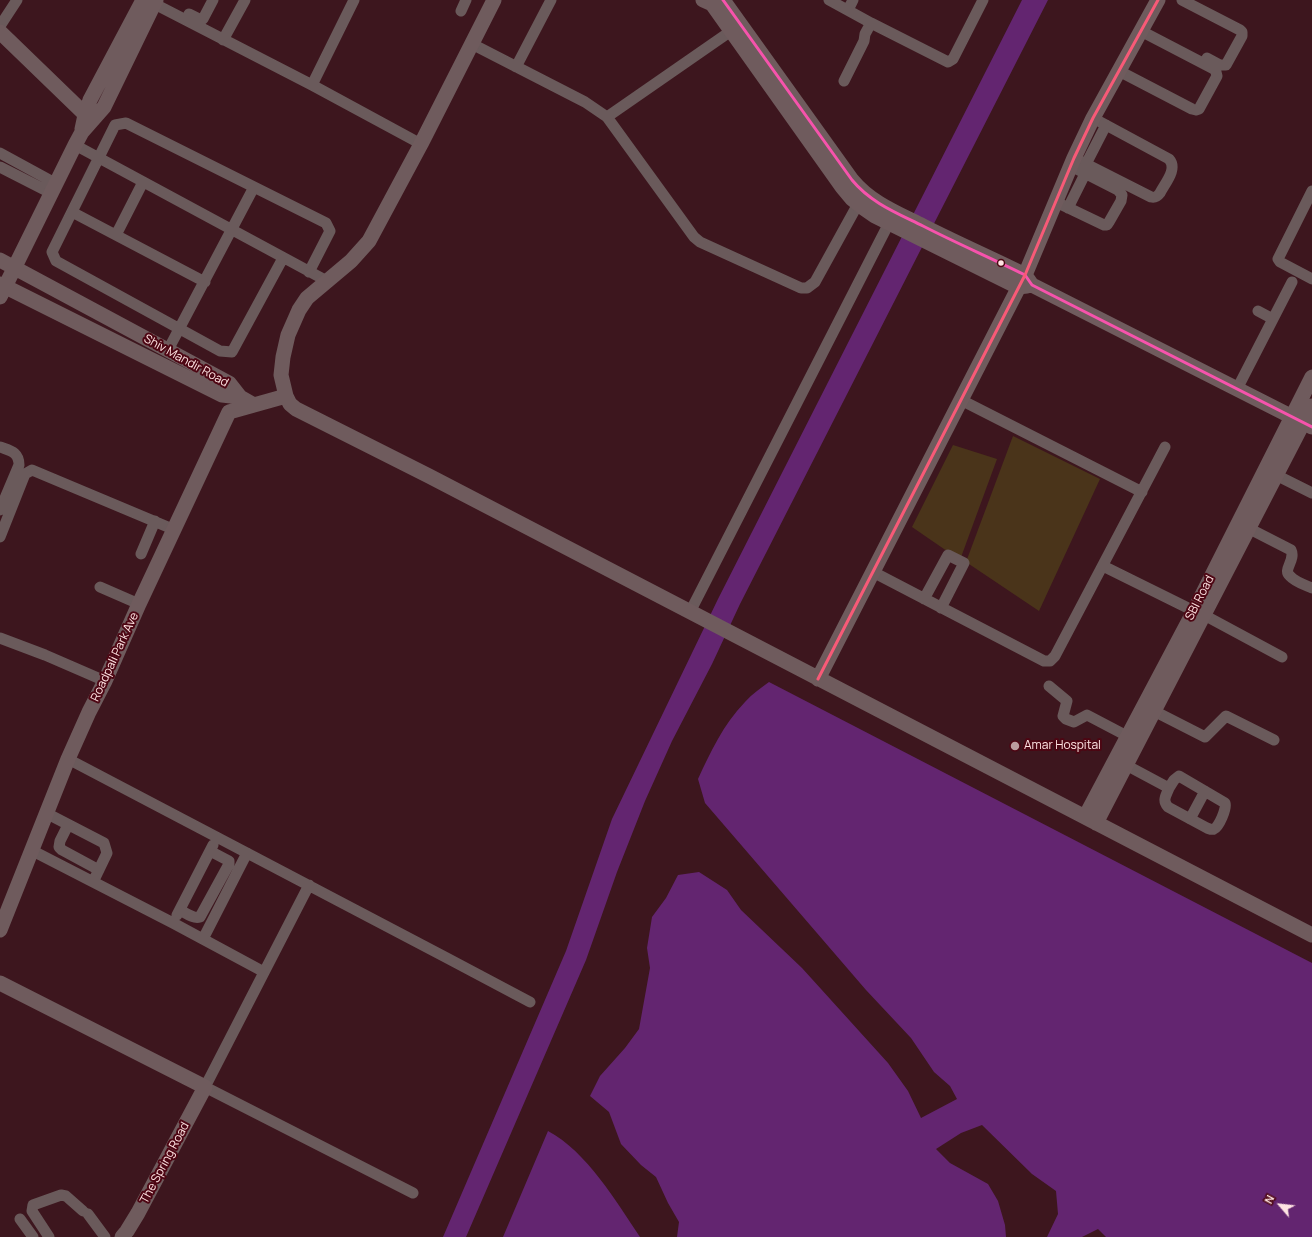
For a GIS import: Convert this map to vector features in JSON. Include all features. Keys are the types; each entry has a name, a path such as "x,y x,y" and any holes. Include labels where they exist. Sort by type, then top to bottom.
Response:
{"street":[{"path":"0,26 17,0"},
{"path":"152,1 201,20 203,19 213,0"},
{"path":"223,40 244,0"},
{"path":"312,85 354,0"},
{"path":"461,11 466,0"},
{"path":"494,0 421,144 368,240 352,261 307,298 300,310 288,335 283,357 281,376 286,396 290,404 296,409 744,640 1312,936"},
{"path":"516,67 551,0"},
{"path":"829,0 948,62 954,59 983,0"},
{"path":"848,10 854,0"},
{"path":"818,679 961,400 1025,282 1100,122 1119,71 1158,0"},
{"path":"1143,28 1220,65 1226,65 1242,36 1242,32 1182,0"},
{"path":"152,1 421,144"},
{"path":"2,289 14,268 83,128 104,107 152,1"},
{"path":"713,1 730,31 842,187 858,204 874,208 895,221 1025,282 1303,422"},
{"path":"713,1 874,208"},
{"path":"844,81 864,41 864,34 871,23"},
{"path":"1119,71 1196,110 1199,108 1217,76 1214,69 1143,28"},
{"path":"607,117 730,31"},
{"path":"0,32 83,128 99,158 326,281"},
{"path":"472,44 585,102 607,117 694,237 700,242 800,288 807,288 815,282 858,204"},
{"path":"1079,166 1154,198 1160,193 1172,169 1172,164 1169,159 1100,122"},
{"path":"283,258 232,352 220,351 56,261 52,252 115,125 126,123 326,223 330,232 309,272"},
{"path":"0,153 53,188"},
{"path":"1062,205 1104,225 1107,225 1121,201 1122,195 1118,190 1079,166"},
{"path":"0,167 53,188"},
{"path":"116,235 143,182"},
{"path":"168,350 254,187"},
{"path":"1311,277 1280,262 1278,257 1312,192"},
{"path":"72,212 205,282"},
{"path":"693,614 895,221"},
{"name":"Shiv Mandir Road","path":"0,260 229,383 240,397"},
{"path":"1237,389 1292,282"},
{"name":"Shiv Mandir Road","path":"2,289 222,395 240,397"},
{"path":"1258,311 1273,319"},
{"name":"SBI Road","path":"1090,820 1127,736 1248,528 1303,422 1312,377"},
{"path":"240,397 254,406 286,396"},
{"path":"961,400 1142,492"},
{"name":"Roadpali Park Ave","path":"0,930 68,759 229,412 254,406"},
{"name":"SBI Road","path":"1090,820 1126,765 1154,711 1199,613 1312,406"},
{"path":"0,447 16,454 19,459 19,466 0,510"},
{"path":"873,572 1044,661 1050,661 1055,656 1165,447"},
{"path":"0,537 25,474 32,470 175,530"},
{"path":"1276,475 1312,493"},
{"path":"141,554 155,522"},
{"path":"1248,528 1292,550 1293,554 1287,574 1312,588"},
{"path":"924,599 948,555 964,563 941,608"},
{"path":"1103,566 1282,656"},
{"path":"931,586 948,595"},
{"path":"100,587 140,604"},
{"path":"0,638 105,682"},
{"path":"1048,686 1067,701 1063,716 1066,719 1074,722 1087,715 1127,736"},
{"path":"1154,711 1205,737 1226,716 1274,740"},
{"path":"68,759 530,1002"},
{"path":"1126,765 1169,788"},
{"path":"1179,776 1225,803 1225,810 1216,828 1207,828 1168,807 1165,804 1164,799 1169,788 1174,780 1179,776"},
{"path":"1190,819 1205,791"},
{"path":"46,813 104,843 107,853 93,882"},
{"path":"68,825 60,841 60,847 62,850 99,870"},
{"path":"173,923 217,837"},
{"path":"31,850 264,972"},
{"path":"180,910 192,917 200,917 229,864 229,861 210,851"},
{"path":"203,939 247,853"},
{"path":"205,1087 309,886"},
{"path":"0,983 413,1193"},
{"name":"The Spring Road","path":"122,1237 138,1213 205,1087"},
{"path":"49,1237 32,1211 33,1205 61,1195 66,1196 86,1213 105,1237"},
{"path":"20,1219 33,1237"}],"shaded area":[{"path":"1022,0 1048,0 740,604 712,664 672,741 645,801 617,872 586,960 466,1237 443,1237 566,951 612,819 718,599"},
{"path":"1013,436 1100,479 1039,611 966,562"},
{"path":"953,445 997,459 960,560 912,527"},
{"path":"769,682 1312,963 1312,1237 1106,1237 1098,1229 1082,1237 1047,1237 1058,1214 1056,1191 1032,1174 982,1125 961,1133 936,1149 950,1163 988,1184 998,1201 1005,1225 1006,1237 677,1237 679,1222 656,1177 641,1165 621,1144 609,1112 590,1096 600,1076 625,1048 639,1029 650,968 647,948 652,917 666,898 678,875 699,872 727,890 741,910 802,968 888,1063 908,1091 921,1118 957,1099 950,1086 934,1072 911,1038 866,990 705,803 698,779 713,748 737,711 751,696"},
{"path":"548,1131 562,1140 588,1164 611,1193 640,1237 503,1237"}],"transit line":[{"path":"723,0 852,180 867,195 904,217 1025,275 1032,285 1312,427"},
{"path":"818,679 1025,275 1074,158 1093,118 1158,0"}],"place":[{"name":"Amar Hospital","path":"1015,746"}]}
